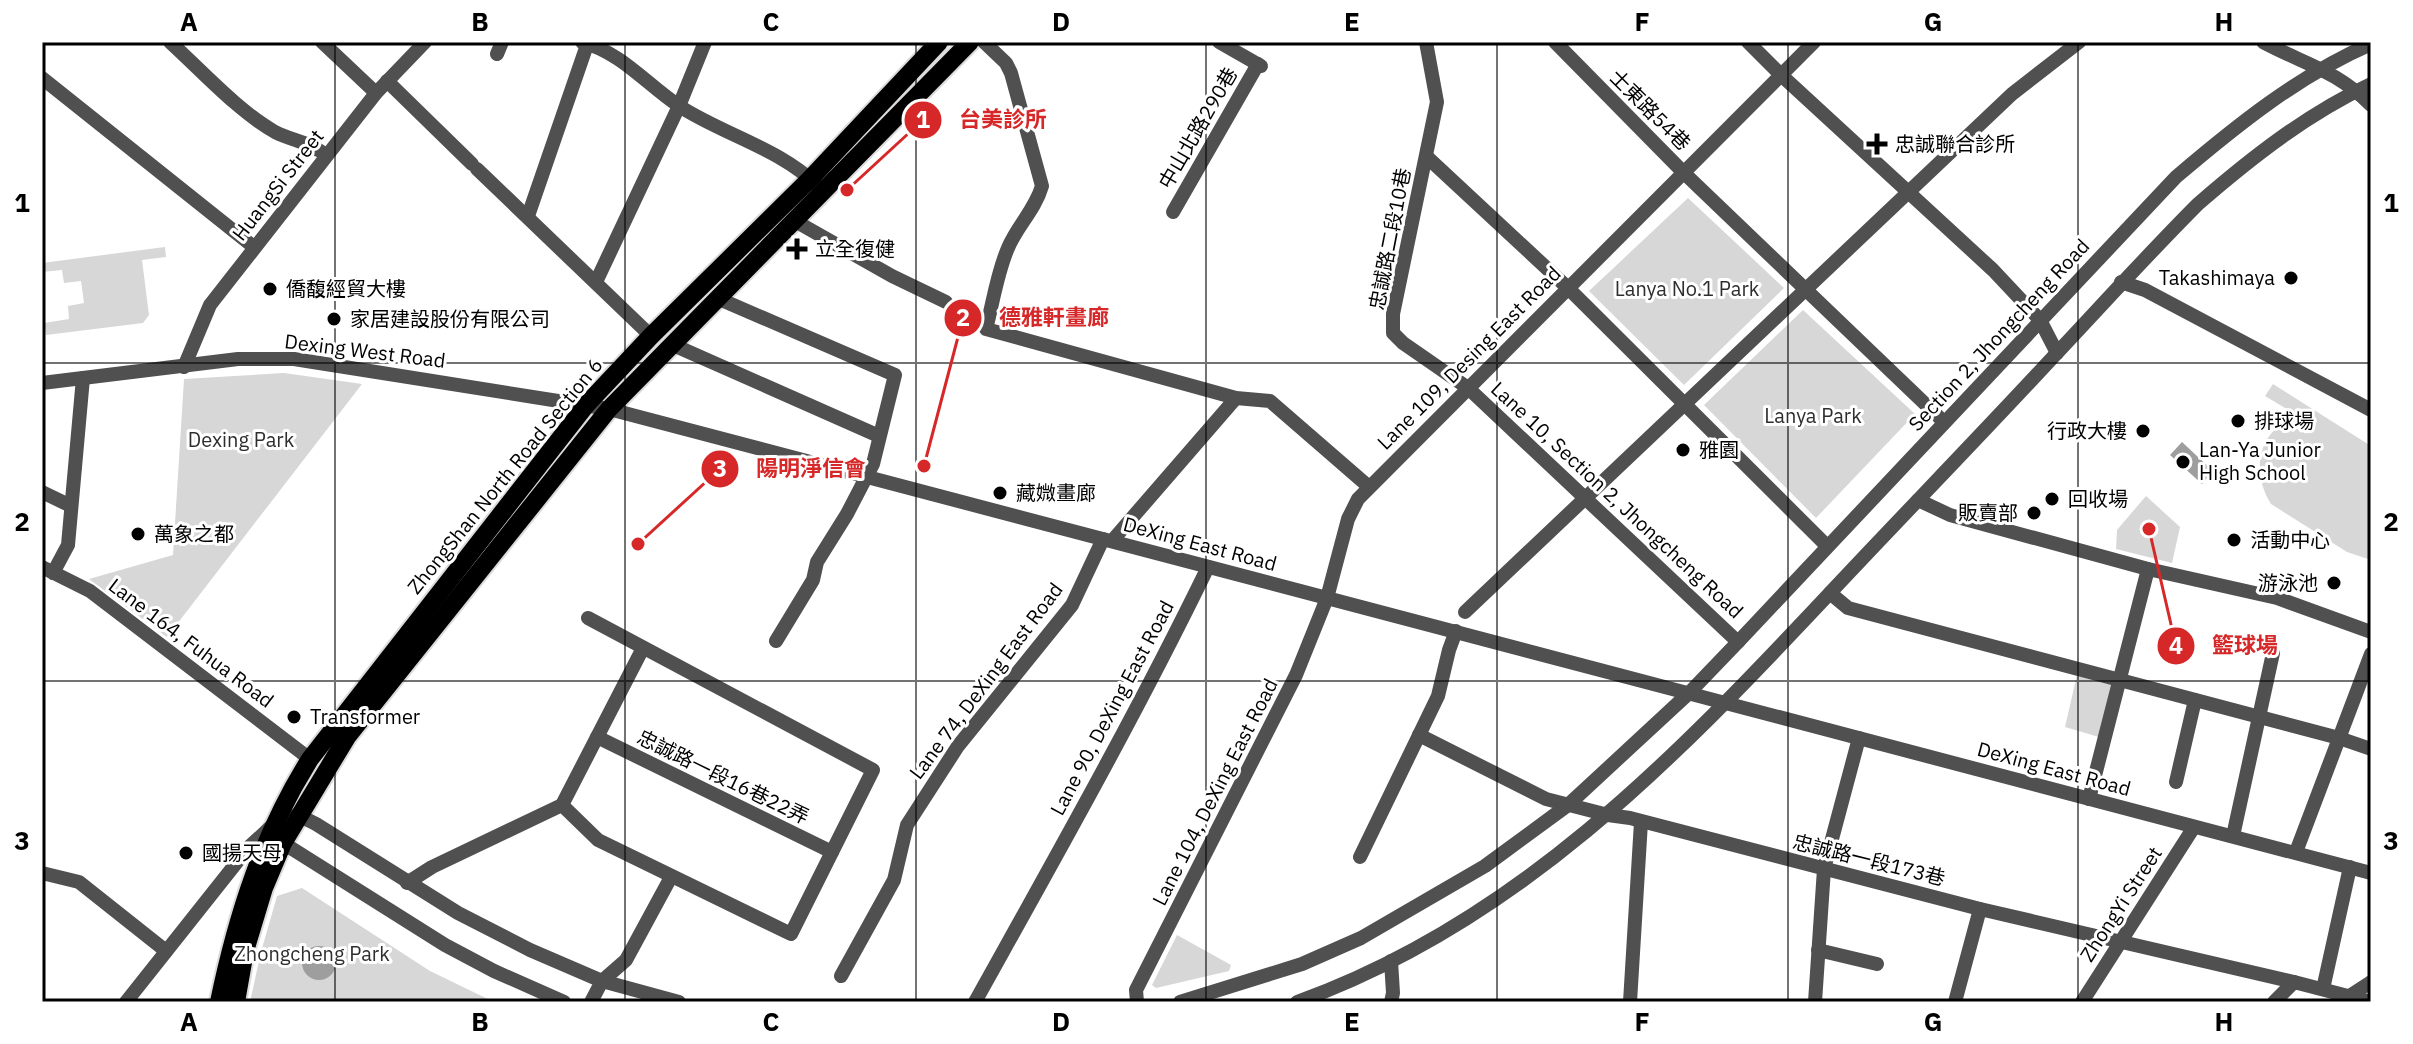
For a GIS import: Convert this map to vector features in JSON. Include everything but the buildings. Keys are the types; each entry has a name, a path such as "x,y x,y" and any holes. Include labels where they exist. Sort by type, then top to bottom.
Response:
{"main road":[{"path":"952,59 970,42"},
{"name":"ZhongShan North Road Section 6","path":"298,815 347,737 609,409 795,221 817,185 937,43"},
{"name":"ZhongShan North Road Section 6","path":"273,824 283,813 293,787 310,759 587,404 651,336 952,59"},
{"path":"236,1002 264,888 298,815"},
{"path":"219,1002 247,890 273,824"}],"street":[{"path":"170,42 248,113 276,133 313,144 326,155"},
{"path":"322,42 376,93"},
{"name":"HuangSi Street","path":"184,367 208,307 376,93 425,42"},
{"path":"596,282 679,106 705,42"},
{"path":"984,42 1006,63 1011,73 1042,186 1039,198 1009,244 1003,259 986,329 1236,398 1270,401 1368,486"},
{"name":"中山北路290巷","path":"1173,212 1259,65 1219,42"},
{"path":"1426,42 1437,102 1427,157 1568,288 1827,546"},
{"name":"士東路54巷","path":"1555,42 1683,172 1944,422"},
{"path":"1748,42 1993,270 2040,320 2057,353"},
{"name":"Lane 109, Desing East Road","path":"1327,598 1348,519 1368,486 1814,42"},
{"path":"1465,612 2012,94 2079,42"},
{"path":"2263,42 2324,69 2364,93 2371,105"},
{"path":"528,216 586,43 621,59 679,106 796,166 817,185"},
{"path":"937,43 952,59"},
{"name":"Section 2, Jhongcheng Road","path":"1180,1002 1302,964 1361,938 1485,866 1568,805 1689,693 2176,177 2253,114 2324,69 2371,44"},
{"path":"42,78 254,247"},
{"path":"387,81 651,336"},
{"path":"1297,1002 1391,961 1453,928 1506,894 1608,815 1727,702 2198,204 2276,140 2364,93 2371,84"},
{"name":"忠誠路二段10巷","path":"1427,157 1393,314 1393,333 1468,388"},
{"path":"795,221 892,276 946,302"},
{"path":"2121,282 2145,290 2371,410"},
{"path":"717,298 895,375 873,464 817,562 813,580 776,641"},
{"path":"671,344 879,436"},
{"name":"Dexing West Road","path":"42,383 238,359 294,359 587,404"},
{"path":"48,570 68,545 83,378"},
{"name":"Lane 10, Section 2, Jhongcheng Road","path":"1468,388 1738,642"},
{"name":"Lane 74, DeXing East Road","path":"841,976 894,880 907,825 958,746 1072,605 1108,540 1236,398"},
{"path":"587,404 609,409"},
{"name":"DeXing East Road","path":"609,409 1689,693"},
{"path":"42,492 71,506"},
{"path":"1918,500 1950,515 2148,569 2277,598 2371,632"},
{"name":"Lane 90, DeXing East Road","path":"975,1002 1165,655 1208,567"},
{"path":"2089,799 2148,569"},
{"name":"Lane 164, Fuhua Road","path":"48,570 90,591 310,759"},
{"path":"1830,593 1848,608 2371,749"},
{"name":"Lane 104, DeXing East Road","path":"1137,1002 1136,990 1296,675 1327,598"},
{"path":"562,805 598,840 791,934 873,770 588,618"},
{"path":"1360,857 1438,696 1456,631"},
{"path":"407,883 432,867 562,805 643,648"},
{"path":"2233,836 2273,653"},
{"path":"2296,852 2371,654"},
{"path":"1689,693 1727,702"},
{"path":"2176,782 2195,700"},
{"name":"DeXing East Road","path":"1727,702 2371,873"},
{"name":"忠誠路一段173巷","path":"1419,735 1546,799 1980,909 2371,1002"},
{"name":"忠誠路一段16巷22弄","path":"597,737 832,852"},
{"path":"1815,1002 1824,869 1859,738"},
{"path":"126,1002 249,847 273,824 298,815 407,883 530,950 602,981 679,1002"},
{"path":"1630,1002 1641,822"},
{"path":"273,824 283,843 445,945 564,1002"},
{"name":"ZhongYi Street","path":"2082,1002 2194,827"},
{"path":"2323,989 2350,867"},
{"path":"42,873 79,882 166,951"},
{"path":"591,1002 602,981 626,960 671,877"},
{"path":"1955,1002 1980,909"},
{"path":"1818,950 1877,964"},
{"path":"1391,961 1391,1002"},
{"path":"2274,1002 2294,982"},
{"path":"2351,995 2371,982"}],"green space":[{"name":"Lanya No.1 Park","path":"1688,198 1784,288 1684,385 1589,291"},
{"path":"165,247 166,257 142,260 149,315 143,323 46,335 44,323 69,319 68,306 84,303 81,281 64,283 62,270 42,272 42,263"},
{"name":"Lanya Park","path":"1803,310 1915,414 1816,518 1704,405"},
{"name":"Dexing Park","path":"284,373 362,384 167,637 89,579 173,555 184,379"},
{"path":"2273,384 2371,446 2371,560 2347,552 2271,504 2261,478 2262,452 2275,430 2300,417 2265,396"},
{"path":"2146,496 2180,527 2172,563 2116,549 2117,530"},
{"path":"2077,675 2113,684 2099,737 2065,727"},
{"name":"Zhongcheng Park","path":"302,888 430,971 494,1002 250,1002 277,896"},
{"path":"1177,935 1231,965 1229,971 1156,988 1152,985"}],"shaded area":[{"path":"2182,442 2213,471 2202,484 2170,455"},
{"path":"319,946 331,951 336,963 331,975 319,980 307,975 302,963 307,951"}],"place":[{"name":"忠誠聯合診所","path":"1877,144"},
{"name":"台美診所","path":"847,190"},
{"name":"立全復健","path":"797,249"},
{"name":"Takashimaya","path":"2291,278"},
{"name":"僑馥經貿大樓","path":"270,289"},
{"name":"家居建設股份有限公司","path":"334,319"},
{"name":"排球場","path":"2238,421"},
{"name":"行政大樓","path":"2143,431"},
{"name":"雅園","path":"1683,450"},
{"name":"Lan-Ya Junior High School","path":"2183,462"},
{"name":"德雅軒畫廊","path":"924,466"},
{"name":"藏媺畫廊","path":"1000,493"},
{"name":"回收場","path":"2052,499"},
{"name":"販賣部","path":"2034,513"},
{"name":"籃球場","path":"2149,529"},
{"name":"萬象之都","path":"138,534"},
{"name":"活動中心","path":"2234,540"},
{"name":"陽明淨信會","path":"638,544"},
{"name":"游泳池","path":"2334,583"},
{"name":"Transformer","path":"294,717"},
{"name":"國揚天母","path":"186,853"}]}
